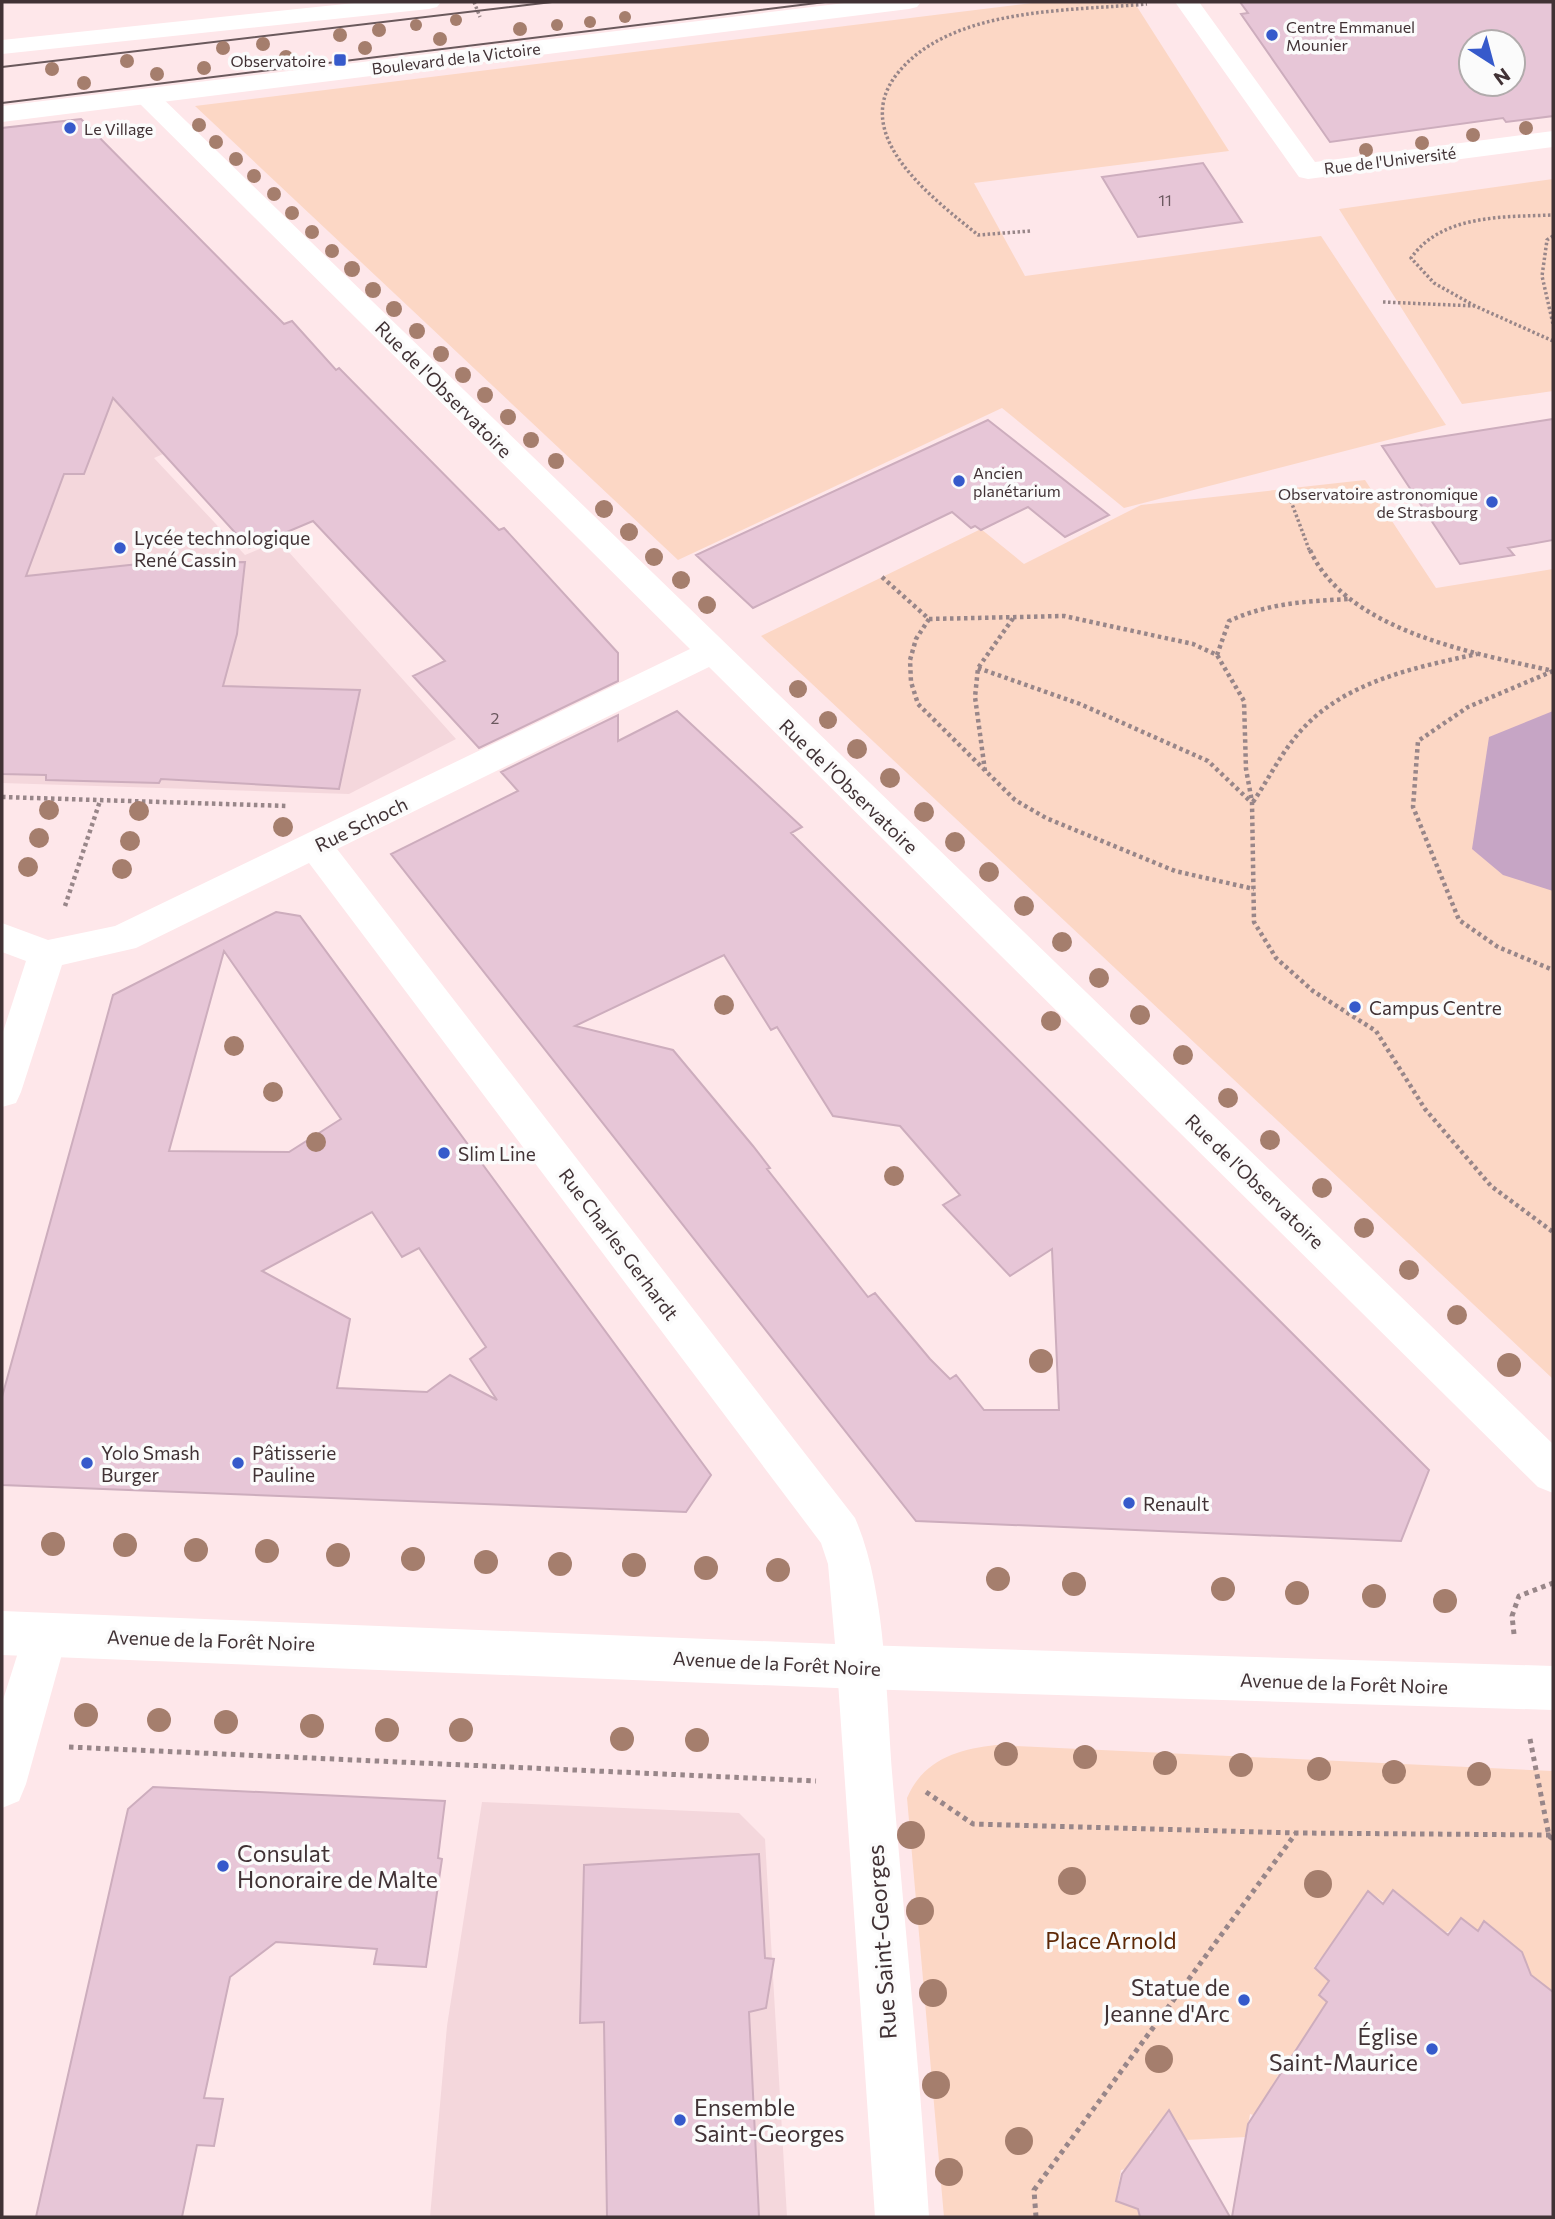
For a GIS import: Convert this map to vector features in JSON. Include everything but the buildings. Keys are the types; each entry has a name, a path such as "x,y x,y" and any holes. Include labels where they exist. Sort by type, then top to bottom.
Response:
{"street":[{"path":"2,47 429,2"},
{"name":"Boulevard de la Victoire","path":"2,114 909,2"},
{"name":"Rue de l'Université","path":"1187,2 1308,171 1553,139"},
{"path":"2,34 61,40"},
{"name":"Rue de l'Observatoire","path":"146,96 711,652 1553,1473"},
{"name":"Rue Schoch","path":"47,954 122,938 331,840 711,652"},
{"name":"Rue Charles Gerhardt","path":"331,840 839,1532 850,1564 860,1667"},
{"path":"2,937 47,954 2,1093"},
{"path":"7,1764 23,1634"},
{"name":"Avenue de la Forêt Noire","path":"23,1634 184,1638 860,1667 1553,1688"},
{"name":"Rue Saint-Georges","path":"860,1667 891,1782 902,2217"}],"path":[{"path":"1030,231 978,235 936,200 906,167 885,129 880,113 892,82 904,66 938,39 965,30 1069,12 1155,3"},
{"path":"1553,215 1465,223 1433,234 1416,246 1411,258 1434,283 1475,306 1553,341"},
{"path":"1553,236 1547,240 1542,276 1553,324"},
{"path":"1383,302 1475,306"},
{"path":"1289,496 1320,569 1359,607 1451,647 1553,671"},
{"path":"882,577 929,619 1076,619 1193,644 1217,656 1244,701 1246,769 1252,802 1254,922 1276,958 1313,991 1376,1031 1425,1109 1491,1186 1553,1232"},
{"path":"1217,656 1229,621 1248,611 1291,602 1351,599"},
{"path":"985,771 975,697 978,668 1014,617"},
{"path":"929,619 910,652 909,687 918,705 1015,800 1035,812 1127,854 1175,871 1254,889"},
{"path":"1252,802 1298,734 1327,708 1364,686 1396,674 1479,654"},
{"path":"978,668 1103,714 1208,761 1252,802"},
{"path":"1553,671 1468,706 1418,741 1413,807 1459,920 1498,947 1553,970"},
{"path":"2,797 326,807 331,840"},
{"path":"47,954 100,801"},
{"path":"7,1764 891,1782 973,1824 1296,1833 1552,1836"},
{"path":"1036,2217 1034,2190 1296,1833"}],"shaded area":[{"name":"Lycée technologique René Cassin","path":"2,315 81,316 195,440 154,458 245,555 279,541 456,739 349,794 2,783"},
{"path":"1553,711 1553,891 1503,875 1472,849 1489,737"},
{"path":"482,1802 739,1813 765,1839 787,2217 430,2217 447,2026"}],"green space":[{"path":"1041,2 1134,2 1229,151 974,183 1025,276 1321,236 1446,425 1124,508 1002,408 678,560 195,106"},
{"path":"1553,179 1553,391 1462,404 1339,209"},
{"path":"1365,480 1436,588 1553,569 1553,1379 761,636 981,529 1024,564 1141,505"},
{"name":"Place Arnold","path":"996,1745 1553,1771 1553,1992 1531,1975 1527,1965 1521,1965 1489,1939 1495,1930 1485,1921 1478,1931 1456,1924 1448,1932 1431,1933 1406,1901 1393,1890 1384,1902 1368,1891 1359,1904 1372,1915 1336,1965 1323,1955 1314,1967 1328,1980 1338,2010 1288,2082 1278,2075 1274,2083 1282,2091 1263,2118 1250,2114 1246,2137 1186,2140 1174,2119 1155,2134 1154,2130 1150,2131 1150,2137 1126,2169 1121,2170 1116,2201 1138,2209 1140,2217 944,2217 907,1798 922,1774 943,1759 968,1750"}],"tram line":[{"path":"2,67 552,2"},
{"path":"2,103 825,2"}],"place":[{"name":"Centre Emmanuel Mounier","path":"1272,35"},
{"name":"Observatoire","path":"340,60"},
{"name":"Le Village","path":"70,128"},
{"name":"Ancien planétarium","path":"959,481"},
{"name":"Observatoire astronomique de Strasbourg","path":"1492,502"},
{"name":"Lycée technologique René Cassin","path":"120,548"},
{"name":"Campus Centre","path":"1355,1007"},
{"name":"Slim Line","path":"444,1153"},
{"name":"Yolo Smash Burger","path":"87,1463"},
{"name":"Pâtisserie Pauline","path":"238,1463"},
{"name":"Renault","path":"1129,1503"},
{"name":"Consulat Honoraire de Malte","path":"223,1866"},
{"name":"Statue de Jeanne d'Arc","path":"1244,2000"},
{"name":"Église Saint-Maurice","path":"1432,2049"},
{"name":"Ensemble Saint-Georges","path":"680,2120"}]}
